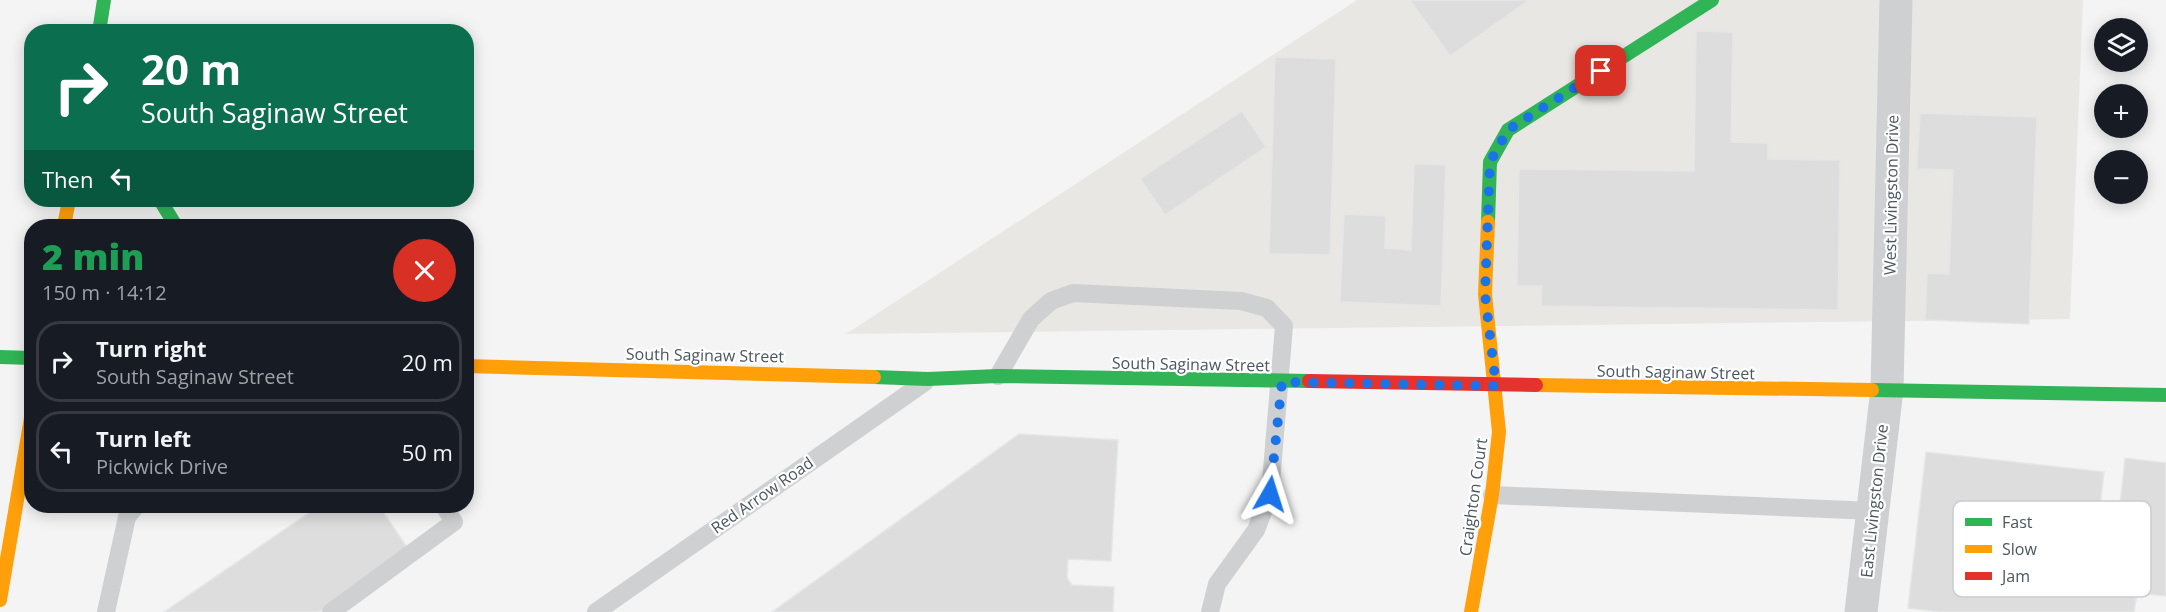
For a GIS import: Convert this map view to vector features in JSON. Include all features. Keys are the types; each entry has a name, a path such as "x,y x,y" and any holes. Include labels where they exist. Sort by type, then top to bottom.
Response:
{"main road":[{"path":"100,24 104,0"},
{"name":"Craighton Court","path":"1471,612 1492,495 1499,432 1485,294 1490,162 1508,130 1712,0"},
{"path":"0,357 24,358"},
{"name":"South Saginaw Street","path":"474,366 928,379 998,376 1496,386 1887,389 2166,395"},
{"path":"0,600 24,459"}],"street":[{"name":"West Livingston Drive","path":"1887,389 1896,0"},
{"name":"East Livingston Drive","path":"1861,612 1887,389"}],"lane":[{"path":"998,376 1031,319 1051,301 1074,293 1241,301 1267,308 1284,326 1282,382 1270,494 1256,531 1217,584 1210,612"},
{"name":"Red Arrow Road","path":"596,612 928,379"},
{"path":"1492,495 1874,511"},
{"path":"106,612 127,517 130,513"},
{"path":"331,612 454,522 448,513"}],"shaded area":[{"path":"1357,0 2083,0 2070,319 846,334"}],"building":[{"path":"1410,0 1529,0 1450,56"},
{"path":"1696,31 1733,32 1731,142 1768,143 1768,159 1840,160 1838,310 1541,306 1542,286 1517,286 1519,169 1694,171"},
{"path":"1275,57 1336,59 1330,255 1269,254"},
{"path":"1242,111 1266,147 1165,215 1140,179"},
{"path":"1920,113 2037,117 2029,324 1925,320 1927,273 1949,274 1953,170 1917,169"},
{"path":"1414,164 1446,165 1441,306 1340,302 1344,214 1386,216 1385,248 1411,250"},
{"path":"1019,434 1118,440 1111,561 1068,559 1067,578 1072,585 1114,587 1113,612 772,612"},
{"path":"1926,452 2104,472 2101,501 1953,501 1953,597 2136,597 2134,612 1939,612 1908,608"},
{"path":"2125,458 2166,463 2166,596 2151,594 2151,501 2120,501"},
{"path":"309,513 384,513 409,550 319,612 164,612"}],"traffic: fast":[{"path":"100,24 104,0"},
{"path":"1488,222 1490,162 1508,130 1712,0"},
{"path":"164,207 172,219"},
{"path":"0,357 24,358"},
{"path":"874,377 928,379 998,376 1309,381"},
{"path":"1872,390 2166,395"}],"traffic: slow":[{"path":"65,219 68,207"},
{"path":"1471,612 1492,495 1499,432 1485,294 1488,222"},
{"path":"474,366 874,377"},
{"path":"1536,385 1872,390"},
{"path":"0,600 24,459"}],"traffic: jam":[{"path":"1309,381 1536,385"}],"route":[{"path":"1270,494 1282,382 1496,386 1485,294 1490,162 1508,130 1601,71"}]}
